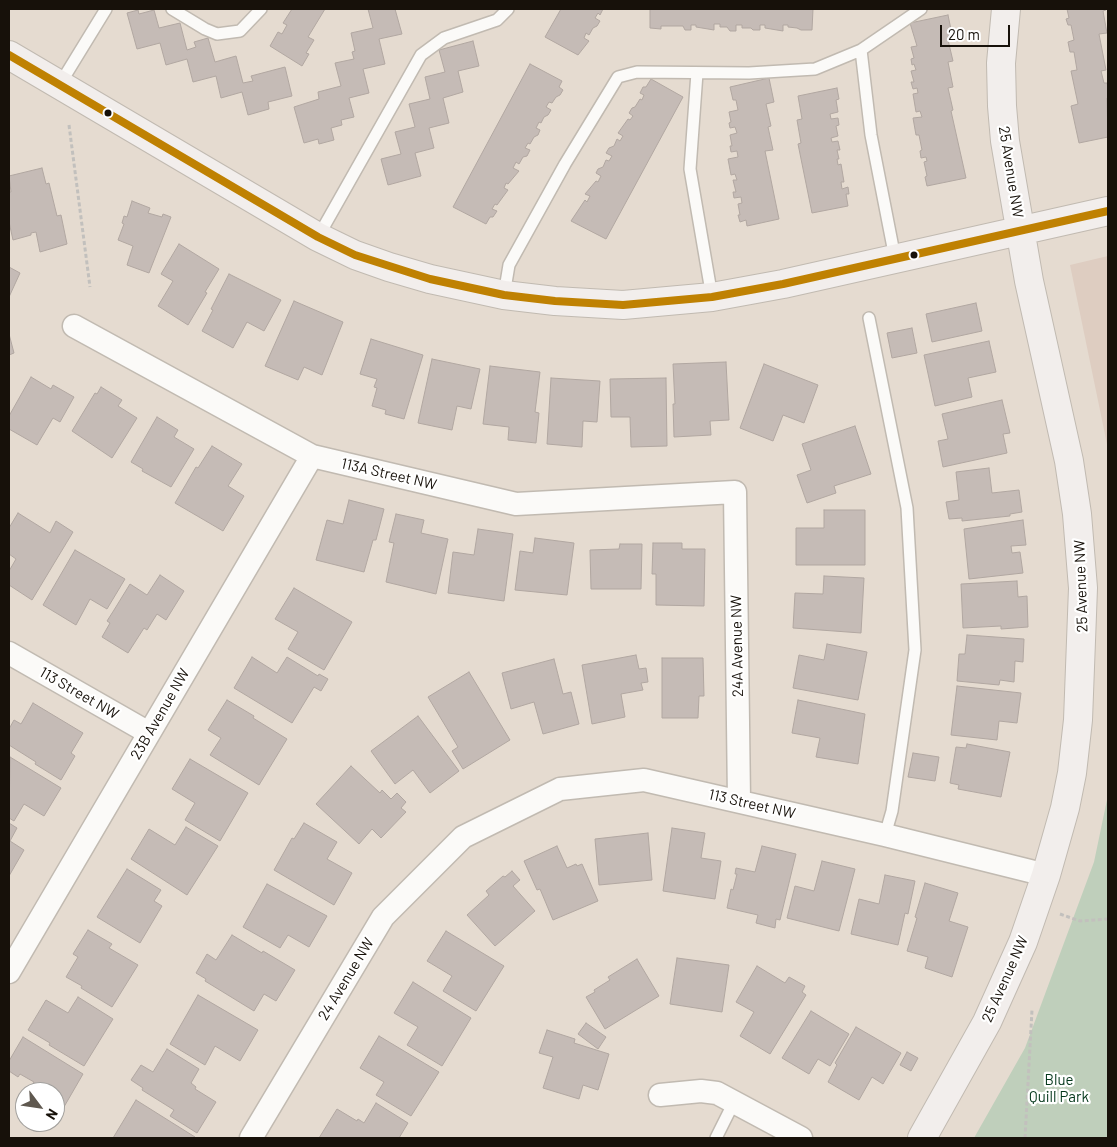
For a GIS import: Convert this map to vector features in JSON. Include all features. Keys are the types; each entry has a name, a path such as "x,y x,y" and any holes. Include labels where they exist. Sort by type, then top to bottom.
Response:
{"street":[{"name":"25 Avenue NW","path":"922,1138 1002,992 1023,942 1046,876 1062,816 1072,773 1078,720 1083,588 1077,514 1070,461 1029,281 1010,175 1002,106 1001,63 1006,9"},
{"path":"10,57 60,84 318,237 354,254 389,267 430,279 504,295 555,301 623,305 712,297 749,291 1108,211"},
{"name":"113A Street NW","path":"74,326 312,456 516,504 735,492"},
{"name":"23B Avenue NW","path":"9,972 312,456"},
{"name":"24A Avenue NW","path":"735,492 739,800"},
{"name":"113 Street NW","path":"9,653 149,733"},
{"name":"113 Street NW","path":"463,836 560,789 644,780 739,800 1046,876"},
{"name":"24 Avenue NW","path":"251,1138 383,918 463,836"},
{"path":"660,1094 709,1091 734,1102 801,1138"}],"lane":[{"path":"60,84 106,9"},
{"path":"172,9 205,30 217,34 240,31 261,9"},
{"path":"318,237 421,55 444,38 498,20 508,9"},
{"path":"504,295 509,265 565,164 618,77 637,72 749,74 815,70 861,50 921,9"},
{"path":"861,50 871,136 895,258"},
{"path":"697,73 690,169 712,297"},
{"path":"869,318 907,508 915,650 892,811 885,835"},
{"path":"716,1138 734,1102"}],"path":[{"path":"70,125 90,287"},
{"path":"1057,913 1080,921 1108,919"},
{"path":"1025,1138 1032,1010"}],"shaded area":[{"path":"1108,256 1108,449 1070,265"}],"green space":[{"name":"Blue Quill Park","path":"1108,795 1108,1138 974,1138 1025,1048 1094,862"}],"building":[{"path":"292,9 325,9 308,37 314,40 306,53 309,54 302,66 270,46 278,32 282,34 287,25 283,23"},
{"path":"368,9 395,9 402,34 379,39 385,64 363,69 369,93 349,98 354,117 341,120 342,125 331,128 334,140 319,144 318,139 304,143 294,107 319,99 318,92 341,86 335,63 354,59 352,52 355,51 351,33 373,28"},
{"path":"561,9 603,9 600,15 598,13 595,18 600,21 597,26 593,28 589,35 586,33 584,38 589,41 578,55 545,37"},
{"path":"650,9 813,9 812,30 801,30 783,25 783,31 765,28 765,25 760,25 760,30 753,30 751,28 742,28 742,25 736,25 736,31 730,31 727,27 720,27 720,24 714,24 714,30 696,27 696,25 691,25 691,30 685,30 683,26 661,26 661,29 650,28"},
{"path":"1067,9 1106,10 1103,11 1107,33 1099,34 1106,70 1101,71 1104,83 1107,83 1108,87 1108,137 1079,143 1071,106 1078,104 1071,71 1077,70 1074,52 1070,52 1068,42 1074,40 1071,25 1068,25 1066,19 1069,18"},
{"path":"138,10 139,14 154,10 159,28 180,23 187,50 196,47 194,42 208,38 215,62 236,56 243,83 253,81 251,76 285,67 292,96 268,102 269,109 248,115 242,92 221,98 216,76 193,82 187,59 166,65 160,43 137,49 127,13"},
{"path":"948,15 953,39 948,40 953,61 948,62 953,87 948,88 953,110 951,111 966,178 927,186 924,162 927,161 926,157 921,158 920,151 922,150 919,135 916,135 913,118 922,117 920,111 916,112 913,94 918,93 917,88 913,89 911,82 914,82 911,71 916,70 914,64 912,65 911,59 914,58 911,47 917,46 910,23"},
{"path":"473,41 479,66 458,71 463,92 443,98 449,123 429,128 434,148 415,153 421,176 388,185 381,159 401,154 395,132 415,127 409,104 430,99 425,77 445,72 439,50"},
{"path":"530,64 562,81 559,87 563,90 546,107 551,110 541,123 539,122 536,128 540,130 538,135 525,148 530,150 527,156 523,157 519,164 516,162 513,168 519,171 508,184 506,183 504,188 508,190 497,205 495,204 492,209 497,211 486,224 453,207"},
{"path":"769,78 774,102 766,104 771,126 768,127 773,150 765,151 779,219 747,226 746,220 740,222 738,215 740,215 738,204 742,203 741,197 734,198 733,192 736,192 733,180 737,180 735,174 731,175 728,159 738,157 737,151 731,152 730,146 732,146 730,135 737,133 735,127 730,128 729,112 738,110 730,87"},
{"path":"651,79 683,97 606,239 571,221 585,200 587,202 590,196 585,194 596,181 598,182 601,176 596,173 598,169 603,167 606,160 609,161 612,156 606,153 609,148 614,146 617,139 620,141 623,136 618,133 628,119 630,120 633,116 629,113 640,99 642,100 644,95 640,93"},
{"path":"837,88 839,99 836,100 838,112 830,114 831,119 838,118 839,125 836,126 838,136 831,138 832,142 838,141 840,150 837,150 839,159 837,159 838,165 841,164 844,182 841,182 842,189 848,187 849,194 846,194 848,206 812,213 798,144 801,143 797,120 802,119 798,96"},
{"path":"42,168 46,184 49,183 57,216 61,215 67,244 40,252 36,232 13,240 9,222 9,192 11,192 9,176"},
{"path":"132,201 150,208 148,213 162,217 163,214 171,217 149,273 127,265 133,246 118,240 124,224 122,223 124,216 127,217"},
{"path":"179,244 219,269 188,325 158,306 173,281 161,274"},
{"path":"9,267 20,273 9,297"},
{"path":"229,274 281,300 264,331 247,322 233,348 202,331"},
{"path":"294,301 343,322 322,375 304,367 298,380 265,366"},
{"path":"976,303 982,331 932,342 926,314"},
{"path":"912,328 917,353 892,358 887,333"},
{"path":"9,334 14,353 9,355"},
{"path":"371,339 423,355 404,419 385,414 386,410 372,406 377,388 374,387 377,379 360,374"},
{"path":"989,341 996,372 968,378 972,397 935,406 924,355"},
{"path":"432,359 480,369 471,409 457,406 452,430 418,423"},
{"path":"726,362 729,420 710,421 711,435 674,437 673,364"},
{"path":"764,364 818,385 804,423 783,415 773,441 740,428"},
{"path":"490,366 540,372 535,412 539,413 536,443 508,440 509,427 483,424"},
{"path":"31,377 51,389 53,385 74,397 60,422 53,418 37,445 9,429 9,416"},
{"path":"551,378 600,381 597,422 583,421 582,447 547,444"},
{"path":"666,378 667,446 631,447 630,417 611,417 610,379"},
{"path":"101,387 122,400 118,406 137,418 112,458 72,431 95,393 97,394"},
{"path":"1002,400 1010,433 1003,434 1007,453 943,467 938,441 948,439 942,414"},
{"path":"157,417 178,430 174,437 194,449 171,487 142,471 143,469 131,462"},
{"path":"855,426 871,474 834,486 836,493 807,503 797,475 811,470 802,444"},
{"path":"212,446 242,464 228,486 244,496 223,531 175,503 196,467 198,468"},
{"path":"989,468 992,493 1019,490 1022,512 1010,514 1010,516 962,521 962,518 949,519 946,502 959,500 956,472"},
{"path":"349,500 384,509 376,540 373,540 364,572 316,560 327,520 343,524"},
{"path":"824,510 865,510 865,565 796,565 796,528 824,528"},
{"path":"18,513 50,533 56,521 73,532 32,600 9,585 9,571 16,559 9,554 9,528"},
{"path":"396,514 424,520 421,533 448,539 436,594 386,582 394,543 389,542"},
{"path":"1023,520 1026,545 1011,546 1012,553 1020,552 1023,573 969,579 964,529"},
{"path":"478,529 513,534 504,601 448,593 453,552 474,555"},
{"path":"535,538 574,543 567,595 515,590 520,551 533,553"},
{"path":"653,543 682,543 682,549 705,549 704,606 656,605 656,574 652,574"},
{"path":"620,544 642,544 641,589 591,589 590,550 619,549"},
{"path":"75,550 125,579 107,609 90,599 76,625 43,605"},
{"path":"160,575 184,591 166,620 157,614 147,630 144,628 128,653 102,637 110,623 107,621 130,584 147,595"},
{"path":"824,576 864,578 861,633 793,628 795,593 823,594"},
{"path":"1017,581 1018,597 1027,596 1028,627 1001,629 1001,626 963,628 961,584"},
{"path":"294,588 352,622 324,670 288,649 298,632 275,619"},
{"path":"967,635 1024,639 1023,662 1015,661 1014,682 1000,680 999,685 957,681 959,654 965,654"},
{"path":"827,644 867,652 858,700 793,688 799,655 824,660"},
{"path":"636,655 639,669 646,668 648,682 641,683 643,690 621,694 625,717 592,724 582,665"},
{"path":"252,657 277,673 287,657 318,676 319,674 328,679 321,691 314,687 292,723 234,688"},
{"path":"662,658 703,658 704,696 699,696 698,718 662,718"},
{"path":"554,659 563,694 571,692 579,724 543,734 534,702 511,709 502,673"},
{"path":"469,672 510,740 463,769 452,751 458,747 428,697"},
{"path":"957,686 1021,693 1017,723 999,721 997,740 951,735"},
{"path":"227,700 287,739 259,785 210,755 221,738 208,730"},
{"path":"798,700 865,714 858,764 816,757 820,738 792,733"},
{"path":"33,703 83,733 71,753 75,756 61,780 9,745 9,729 14,720 21,724"},
{"path":"418,716 459,771 430,793 413,770 395,784 371,751"},
{"path":"967,744 1010,752 1001,797 958,789 959,785 950,783 956,747 966,748"},
{"path":"913,753 939,757 935,781 908,777"},
{"path":"10,757 61,788 44,816 24,804 14,821 9,818"},
{"path":"190,759 248,793 220,841 185,820 195,803 172,789"},
{"path":"351,766 380,793 382,790 391,799 397,793 406,802 401,808 406,812 381,838 372,829 359,844 316,804"},
{"path":"9,823 17,828 10,841 24,850 9,876"},
{"path":"304,823 337,842 327,859 352,873 334,905 274,870 292,838 294,839"},
{"path":"186,827 218,846 187,895 131,859 149,829 175,845"},
{"path":"672,828 705,833 701,858 721,861 715,899 663,891"},
{"path":"648,833 652,880 599,885 595,839"},
{"path":"557,846 567,868 576,864 577,866 582,864 598,901 553,920 540,889 537,890 524,861"},
{"path":"762,846 796,854 780,920 776,919 775,928 756,923 758,915 727,908 731,889 733,890 737,874 735,874 736,868 755,872"},
{"path":"822,861 855,869 839,931 787,918 795,886 814,891"},
{"path":"127,869 161,890 154,901 162,906 140,943 97,917"},
{"path":"512,871 520,880 513,886 535,911 495,946 467,915 489,895 486,891 503,876 505,877"},
{"path":"885,875 915,881 908,914 905,913 898,945 851,934 859,899 879,904"},
{"path":"925,883 958,893 949,921 968,927 952,977 925,968 928,957 907,951"},
{"path":"267,884 327,916 309,947 288,935 280,948 243,927"},
{"path":"88,930 112,944 109,948 138,965 112,1007 66,977 78,957 73,954"},
{"path":"446,931 504,966 476,1011 443,991 452,976 427,961"},
{"path":"232,935 295,970 276,1001 264,994 254,1011 205,981 206,979 196,973 207,954 216,960"},
{"path":"677,958 729,965 722,1012 670,1004"},
{"path":"637,959 659,996 605,1029 586,997 610,980 608,977"},
{"path":"757,966 785,983 789,977 805,986 802,992 806,995 770,1054 740,1036 754,1012 736,1002"},
{"path":"413,982 471,1018 442,1066 407,1045 418,1027 394,1013"},
{"path":"198,995 258,1030 240,1061 215,1046 205,1065 170,1044"},
{"path":"78,997 113,1019 84,1066 28,1030 46,1000 68,1013"},
{"path":"811,1011 849,1034 830,1066 818,1059 809,1074 782,1058"},
{"path":"586,1023 606,1037 598,1049 578,1034"},
{"path":"856,1027 901,1053 883,1084 872,1077 859,1100 828,1082 837,1065 835,1063"},
{"path":"547,1030 575,1039 574,1043 609,1054 598,1090 583,1085 579,1099 543,1088 553,1057 539,1053"},
{"path":"379,1036 439,1072 411,1116 376,1095 384,1082 360,1068"},
{"path":"23,1037 83,1074 65,1105 65,1082 34,1082 20,1074 18,1077 9,1071 9,1061"},
{"path":"167,1049 199,1069 191,1083 196,1087 195,1089 216,1102 197,1133 170,1116 174,1110 142,1090 143,1088 131,1080 141,1065 153,1072"},
{"path":"907,1052 918,1058 911,1071 900,1065"},
{"path":"136,1100 195,1137 113,1138"},
{"path":"376,1103 408,1123 399,1138 319,1138 337,1109 364,1123"}],"transit line":[{"path":"9,55 318,237 355,255 430,279 504,295 555,301 623,305 712,297 783,284 1108,211"}]}
